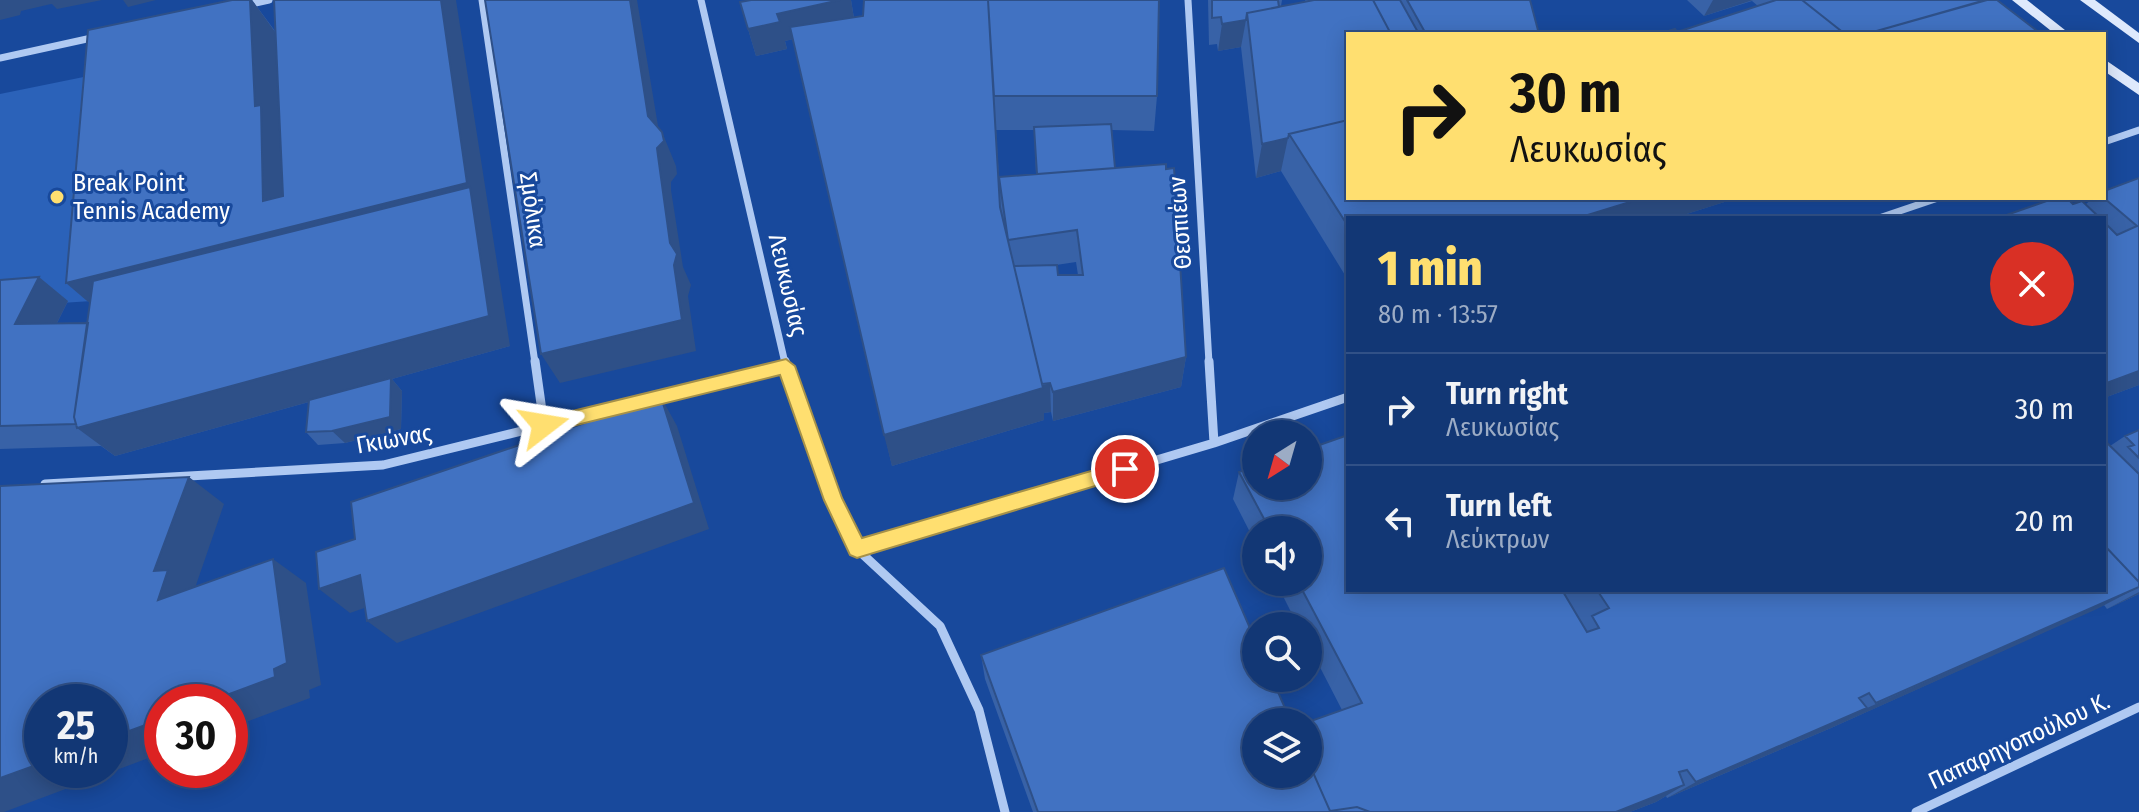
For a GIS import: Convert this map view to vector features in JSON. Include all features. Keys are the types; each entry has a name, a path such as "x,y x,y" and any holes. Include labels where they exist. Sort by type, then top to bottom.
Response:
{"main road":[{"path":"2018,0 2061,32"},
{"path":"2086,0 2139,39"},
{"path":"2106,65 2139,90"}],"street":[{"path":"233,8 269,0"},
{"name":"Σμόλικα","path":"482,0 544,425"},
{"name":"Λευκωσίας","path":"701,0 786,366 833,500 857,549 940,626 979,710 1005,812"},
{"name":"Θεσπιέων","path":"1188,0 1214,443"},
{"path":"0,58 109,35"},
{"path":"2106,141 2139,130"},
{"path":"1885,216 1932,200"},
{"name":"Γκιώνας","path":"31,485 383,465 786,366"},
{"path":"857,549 1214,443 1346,398"},
{"name":"Παπαρηγοπούλου Κ.","path":"1916,812 2139,707"}],"shaded area":[{"name":"Break Point Tennis Academy","path":"123,69 107,300 0,307 0,94"}],"building":[{"path":"232,0 250,0 255,106 261,105 263,201 283,196 274,0 441,0 467,183 66,283 88,30"},
{"path":"485,0 630,0 648,116 662,132 664,141 657,148 670,243 677,254 674,265 682,320 541,354"},
{"path":"840,0 777,14 780,22 748,29 740,2"},
{"path":"864,0 988,0 1000,207 1043,388 884,435 790,27 863,16"},
{"path":"988,0 1159,0 1157,96 994,96"},
{"path":"1212,0 1278,0 1279,7 1247,13 1246,20 1222,24 1221,17 1212,18"},
{"path":"1314,0 1373,0 1390,32 1346,32 1346,120 1262,144 1247,13"},
{"path":"1373,0 1400,0 1418,32 1390,32"},
{"path":"1407,0 1530,0 1538,32 1425,32"},
{"path":"1776,0 1802,0 1842,32 1677,32"},
{"path":"1802,0 1982,1 1873,32 1842,32"},
{"path":"1987,0 1997,0 2038,32 1873,32"},
{"path":"1346,120 1346,200 1636,200 1584,216 1346,216 1346,223 1289,134"},
{"path":"1111,124 1115,168 1037,174 1034,127"},
{"path":"1166,164 1166,169 1174,168 1186,357 1053,392 1050,383 1042,384 1014,266 1057,265 1058,275 1083,275 1077,230 1008,240 999,177"},
{"path":"2139,178 2139,371 2106,383 2106,224 2117,235 2137,226 2106,200 2106,190"},
{"path":"470,187 489,316 77,428 74,417 93,281"},
{"path":"2049,200 2069,200 2073,204 2082,201 2098,216 2004,216"},
{"path":"39,277 15,324 88,323 74,417 76,424 0,426 0,280"},
{"path":"391,378 390,417 332,431 306,432 309,400"},
{"path":"661,397 694,503 367,621 360,575 319,589 316,552 355,539 351,502"},
{"path":"2139,430 2139,458 2128,447 2134,445 2125,436"},
{"path":"1346,436 1346,592 1563,592 1587,632 1599,628 1592,616 1609,608 1598,592 2106,592 2106,547 2139,582 2139,587 1876,703 1869,693 1859,698 1867,708 1696,782 1687,770 1679,772 1684,785 1616,812 1370,812 1357,807 1330,811 1320,788 1322,717 1362,703 1322,627 1322,612 1314,612 1305,596 1322,596 1322,516 1263,516 1254,500 1322,500 1322,444"},
{"path":"2106,442 2139,474 2139,582 2106,547"},
{"path":"189,477 154,571 168,570 158,600 273,559 287,663 274,669 275,677 248,687 248,684 144,684 144,726 128,731 128,684 24,684 24,769 0,778 0,486"},
{"path":"1224,568 1243,612 1242,692 1278,692 1285,708 1242,708 1242,788 1320,788 1330,811 1357,807 1370,812 1038,812 981,655"}],"place":[{"name":"Break Point Tennis Academy","path":"57,197"}],"route":[{"path":"544,425 786,366 833,500 857,549 1125,469"}]}
